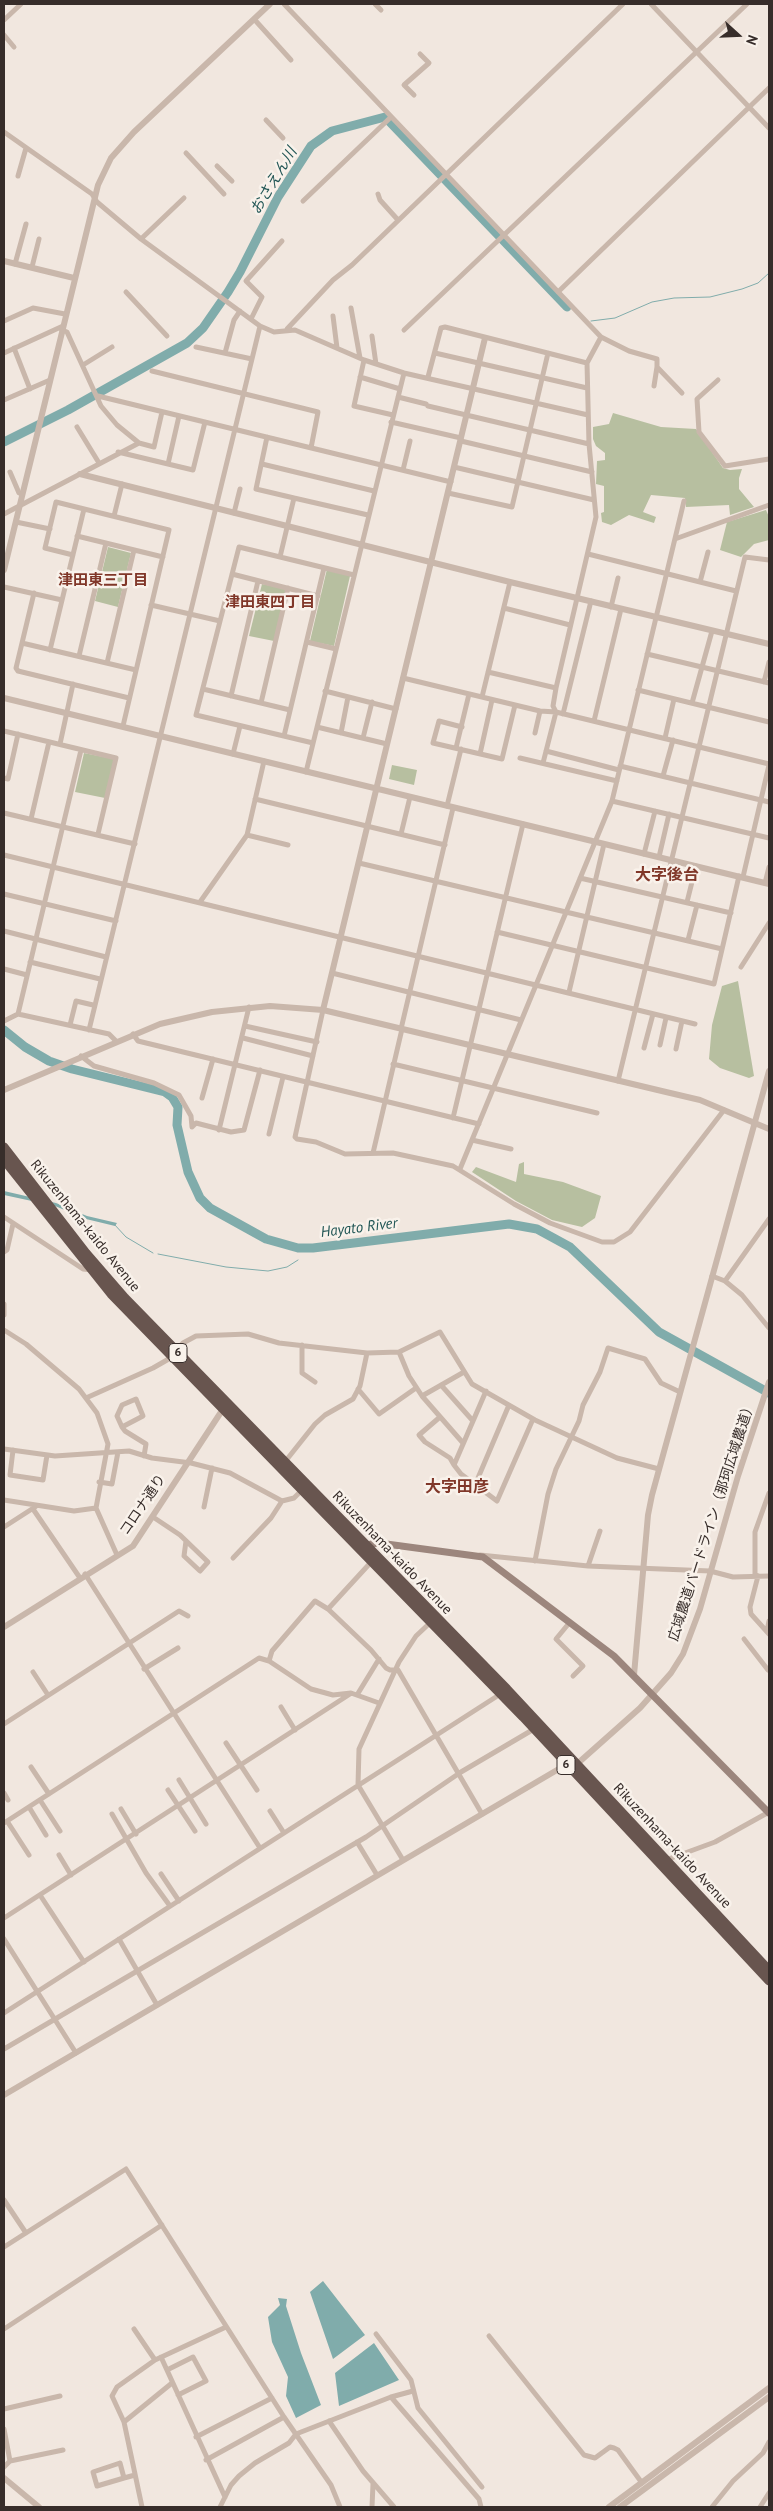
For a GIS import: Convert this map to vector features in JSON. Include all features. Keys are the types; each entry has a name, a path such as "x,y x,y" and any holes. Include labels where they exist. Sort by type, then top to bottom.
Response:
{"highway":[{"name":"Rikuzenhama-kaido Avenue","path":"4,1147 94,1268"},
{"name":"Rikuzenhama-kaido Avenue","path":"4,1160 94,1268 173,1352 503,1692 577,1764 769,1970"},
{"name":"Rikuzenhama-kaido Avenue","path":"283,1465 302,1490 365,1548"},
{"name":"Rikuzenhama-kaido Avenue","path":"503,1692 566,1765 769,1981"}],"main road":[{"path":"365,1548 379,1543 480,1555 601,1644 634,1675 769,1813"}],"street":[{"path":"4,20 21,4"},
{"path":"4,570 94,196 103,173 119,147 270,4"},
{"path":"284,4 601,337 629,351 657,359 654,386"},
{"path":"375,4 381,10"},
{"path":"287,329 309,303 623,4"},
{"path":"651,4 769,128"},
{"path":"404,330 747,4"},
{"path":"254,19 291,60"},
{"path":"4,35 14,46"},
{"path":"414,95 404,85 429,63 420,54"},
{"path":"558,292 769,88"},
{"path":"303,201 391,117"},
{"path":"266,120 284,138"},
{"path":"4,132 94,196 97,202 141,239 260,326 274,332 287,329 296,330 362,359 404,373 588,415"},
{"path":"18,176 26,148"},
{"path":"186,153 224,194"},
{"path":"218,166 232,182"},
{"path":"378,194 380,200 398,220"},
{"path":"141,239 184,198"},
{"path":"16,264 26,224"},
{"path":"32,267 39,239"},
{"path":"251,319 262,297 246,281 282,241"},
{"path":"4,261 74,278"},
{"path":"126,292 167,336"},
{"path":"4,321 34,308 65,314"},
{"path":"351,308 362,359 354,406 393,415"},
{"path":"225,353 234,320 240,311"},
{"path":"333,316 337,348"},
{"path":"88,1030 260,326"},
{"path":"4,353 62,328"},
{"path":"62,328 67,332 110,418 138,442 154,447 162,412"},
{"path":"428,377 441,328 587,363"},
{"path":"372,336 376,364"},
{"path":"543,763 556,712 553,706 556,688 596,517 589,444 587,363 601,337"},
{"path":"485,338 323,1010 295,1137 316,1142 345,1154 393,1153 460,1169 514,1204 550,1223 602,1242 610,1243 630,1232 724,1110"},
{"path":"196,346 252,359"},
{"path":"83,365 112,347"},
{"path":"14,348 30,388"},
{"path":"435,353 587,388"},
{"path":"448,493 512,507 548,353"},
{"path":"657,367 682,393"},
{"path":"152,371 318,412 311,448"},
{"path":"306,772 404,373"},
{"path":"360,377 400,389"},
{"path":"4,400 50,380"},
{"path":"718,380 697,399 699,432 725,466 769,459"},
{"path":"98,396 451,482"},
{"path":"398,397 466,416 589,444"},
{"path":"168,464 179,416"},
{"path":"118,452 193,470 205,422"},
{"path":"391,422 592,472"},
{"path":"77,427 99,463"},
{"path":"267,437 256,489 368,516"},
{"path":"403,470 410,441"},
{"path":"4,514 138,442"},
{"path":"262,464 374,491"},
{"path":"454,467 594,500"},
{"path":"10,472 19,493 22,494"},
{"path":"80,474 432,560 611,607 769,644"},
{"path":"114,516 122,484"},
{"path":"234,513 240,490"},
{"path":"280,557 294,498"},
{"path":"460,1169 612,801 684,500"},
{"path":"73,555 46,548 56,502 169,530 123,726"},
{"path":"675,539 769,505"},
{"path":"50,650 84,509"},
{"path":"16,522 50,529"},
{"path":"78,536 163,557"},
{"path":"78,656 106,543"},
{"path":"313,743 196,715 239,547 354,574"},
{"path":"106,663 134,550"},
{"path":"700,582 708,552"},
{"path":"588,554 736,592"},
{"path":"618,1081 745,557 769,560"},
{"path":"284,736 324,568"},
{"path":"232,574 318,596"},
{"path":"611,607 618,578"},
{"path":"231,696 258,581"},
{"path":"482,697 510,582"},
{"path":"4,586 62,600"},
{"path":"261,703 288,588"},
{"path":"34,594 16,668 18,671 129,698"},
{"path":"563,714 591,601"},
{"path":"152,605 220,621"},
{"path":"504,608 570,624"},
{"path":"594,721 621,609"},
{"path":"692,704 712,630"},
{"path":"307,642 336,649"},
{"path":"22,643 136,670"},
{"path":"647,654 767,682 769,662"},
{"path":"488,672 556,688"},
{"path":"403,678 540,711 556,712 769,764 714,984 497,932"},
{"path":"60,744 74,684"},
{"path":"203,689 290,710"},
{"path":"638,690 769,722"},
{"path":"325,691 396,709"},
{"path":"373,1153 409,992 445,845 462,727 470,694"},
{"path":"341,733 348,697"},
{"path":"4,698 767,884 769,867"},
{"path":"665,738 674,699"},
{"path":"480,754 492,700"},
{"path":"363,738 372,702"},
{"path":"462,727 438,721 433,743 502,759 516,705"},
{"path":"535,733 540,711"},
{"path":"233,754 240,726"},
{"path":"317,727 388,744"},
{"path":"4,731 116,758 98,834"},
{"path":"4,778 8,779 18,734"},
{"path":"663,776 673,740"},
{"path":"31,819 49,742"},
{"path":"18,1014 81,750"},
{"path":"546,751 663,776 769,802"},
{"path":"520,758 617,781"},
{"path":"200,902 247,835 264,761"},
{"path":"401,834 410,797"},
{"path":"256,799 445,845"},
{"path":"612,801 769,838"},
{"path":"644,854 655,811"},
{"path":"4,813 134,844"},
{"path":"659,857 668,814"},
{"path":"453,1118 523,824"},
{"path":"247,835 288,845"},
{"path":"569,992 604,844"},
{"path":"4,855 695,1024"},
{"path":"359,862 722,949"},
{"path":"687,902 696,866"},
{"path":"580,878 731,913"},
{"path":"4,894 116,921"},
{"path":"688,940 697,905"},
{"path":"741,967 769,923"},
{"path":"4,931 36,941 106,957"},
{"path":"30,962 100,979"},
{"path":"4,969 26,975"},
{"path":"332,974 521,1020"},
{"path":"70,1025 76,1001 93,1006"},
{"path":"219,1130 243,1038 249,1007"},
{"path":"4,1090 133,1034 190,1016 249,1007 323,1010 691,1098 756,1122 769,1129"},
{"path":"5,1020 18,1014 109,1034 116,1041"},
{"path":"644,1048 653,1014"},
{"path":"660,1045 666,1018"},
{"path":"676,1049 682,1021"},
{"path":"245,1026 317,1042"},
{"path":"133,1034 138,1041 479,1124"},
{"path":"243,1038 313,1056"},
{"path":"78,1058 94,1066 168,1089 180,1095 191,1116 192,1127 196,1124 231,1132 244,1130 260,1070"},
{"path":"202,1098 212,1059"},
{"path":"393,1064 597,1113"},
{"path":"634,1675 648,1515 769,1071"},
{"path":"270,1134 282,1076"},
{"path":"763,1093 769,1083"},
{"path":"472,1140 511,1149"},
{"path":"5,1219 82,1269 94,1268"},
{"path":"725,1281 769,1219"},
{"path":"4,1252 8,1250 13,1224"},
{"path":"712,1276 725,1281 742,1294 769,1328"},
{"path":"4,1304 4,1315"},
{"path":"4,1330 26,1344 86,1398 96,1413 108,1444 99,1482 96,1508 117,1555"},
{"path":"86,1398 153,1368 187,1340 203,1335 248,1334 279,1343 367,1353 399,1352 440,1332 472,1384 533,1419 617,1458 659,1469"},
{"path":"302,1345 302,1373 315,1382"},
{"path":"535,1561 548,1494 556,1469 579,1421 583,1405 600,1372 608,1348 645,1359 662,1383 680,1392"},
{"path":"399,1352 416,1388 463,1443"},
{"path":"283,1465 315,1424 325,1415 353,1399 358,1389 367,1353"},
{"path":"422,1396 464,1372"},
{"name":"広域農道バードライン（那珂広域農道）","path":"577,1764 653,1695 679,1662 700,1609 769,1382"},
{"path":"441,1385 472,1421"},
{"path":"358,1389 380,1414 416,1388"},
{"path":"454,1465 486,1391"},
{"path":"122,1427 143,1416 136,1399 122,1405 117,1416 122,1427 146,1444 144,1456"},
{"path":"475,1485 509,1405"},
{"name":"コロナ通り","path":"4,1627 82,1576 133,1546 225,1406"},
{"path":"440,1417 419,1435 425,1442 450,1458 454,1465 475,1485 497,1501 533,1419"},
{"path":"4,1449 47,1455 129,1451 144,1456 230,1473 282,1501 294,1498 302,1490"},
{"path":"13,1450 10,1475 42,1480 47,1455"},
{"path":"99,1482 112,1484 118,1452"},
{"path":"204,1507 212,1468"},
{"path":"768,1632 752,1614 750,1607 756,1576 755,1532 769,1494"},
{"path":"4,1500 74,1511 96,1508"},
{"path":"233,1558 272,1518 282,1501"},
{"path":"4,1527 39,1505"},
{"path":"33,1509 82,1576 128,1644 260,1848"},
{"path":"153,1517 186,1541 208,1562 200,1571 184,1556 186,1541"},
{"path":"588,1566 600,1531"},
{"path":"480,1555 588,1566 710,1571 733,1577 769,1576"},
{"path":"328,1609 374,1558"},
{"path":"269,1661 272,1651 316,1601 328,1609 386,1668 394,1671 398,1670 438,1734 482,1814"},
{"path":"4,1724 179,1611 188,1616"},
{"path":"402,1860 358,1786 359,1749 394,1671 416,1636 433,1619"},
{"path":"768,1632 769,1621"},
{"path":"570,1622 556,1639 583,1666 573,1676"},
{"path":"744,1639 768,1670 769,1668"},
{"path":"144,1669 178,1648"},
{"path":"29,1855 5,1822 259,1658 269,1661 310,1689 333,1695 351,1693 379,1703"},
{"path":"357,1695 379,1659"},
{"path":"33,1672 48,1695"},
{"path":"4,2011 84,1962 503,1692"},
{"path":"4,1918 217,1782 351,1693"},
{"path":"281,1707 295,1730"},
{"path":"4,2049 136,1969 357,1842 459,1774 534,1729"},
{"path":"226,1743 257,1790"},
{"path":"4,2096 402,1860 566,1765 577,1764"},
{"path":"31,1767 49,1794"},
{"path":"179,1780 206,1824"},
{"path":"168,1790 195,1831"},
{"path":"4,1793 8,1800"},
{"path":"40,1800 60,1831"},
{"path":"29,1807 46,1835"},
{"path":"121,1809 136,1834"},
{"path":"270,1811 284,1833"},
{"path":"665,1860 714,1842 769,1813"},
{"path":"112,1814 125,1841 170,1906"},
{"path":"357,1842 377,1875"},
{"path":"59,1855 71,1875"},
{"path":"161,1874 179,1900"},
{"path":"40,1895 84,1962"},
{"path":"4,1939 76,2053"},
{"path":"119,1939 157,2005"},
{"path":"4,2248 126,2169 284,2417 331,2485 340,2507"},
{"path":"4,2200 26,2233"},
{"path":"4,2329 162,2225"},
{"path":"136,2507 142,2506 124,2422 112,2396 122,2383 154,2360 226,2327"},
{"path":"134,2330 154,2360"},
{"path":"376,2334 411,2380 418,2408 482,2488"},
{"path":"488,2336 584,2455 595,2458 610,2447 614,2448 618,2450 642,2483"},
{"path":"161,2357 206,2460 225,2497"},
{"path":"167,2370 194,2357 206,2381 178,2395"},
{"path":"124,2422 172,2383"},
{"path":"609,2507 769,2388"},
{"path":"220,2507 239,2476 255,2463 289,2443 296,2434 413,2390"},
{"path":"4,2409 60,2396"},
{"path":"391,2397 479,2499 481,2507"},
{"path":"620,2507 769,2397"},
{"path":"196,2437 272,2398"},
{"path":"206,2460 284,2417"},
{"path":"329,2421 373,2483 394,2507"},
{"path":"4,2430 10,2461"},
{"path":"712,2507 733,2481 763,2453 769,2442"},
{"path":"4,2467 10,2461 63,2450"},
{"path":"124,2478 120,2463 93,2472 97,2486 135,2475"},
{"path":"4,2478 39,2507"},
{"path":"372,2507 373,2483"},
{"path":"760,2507 769,2493"}],"green space":[{"path":"613,413 661,427 696,429 723,468 730,470 742,469 739,478 739,489 754,507 730,515 729,505 686,507 685,498 651,495 643,512 656,517 654,523 629,515 611,525 602,522 604,486 596,484 597,461 605,460 605,453 596,446 593,439 593,427 609,424"},
{"path":"766,510 769,517 769,540 754,544 741,557 720,550 727,522"},
{"path":"108,547 131,553 118,607 95,601"},
{"path":"327,569 350,576 334,646 310,641"},
{"path":"262,584 286,589 274,641 249,636"},
{"path":"84,753 114,759 105,798 75,792"},
{"path":"392,765 417,770 414,785 389,779"},
{"path":"738,981 754,1076 749,1078 720,1068 709,1059 712,1025 722,986"},
{"path":"524,1162 524,1174 563,1182 601,1196 595,1218 582,1227 552,1220 516,1201 472,1172 476,1167 516,1182 519,1164"}],"water":[{"path":"4,1191 56,1203 87,1216 117,1223 115,1226 86,1219 55,1206 4,1195"},
{"path":"323,2281 365,2335 333,2359 310,2292"},
{"path":"278,2298 287,2299 286,2306 301,2353 321,2405 296,2418 286,2396 288,2377 272,2342 268,2317 280,2305"},
{"path":"374,2343 399,2380 339,2406 335,2373"}],"waterway":[{"name":"おさえん川","path":"4,442 68,410 187,343 203,328 228,292 278,197 311,146 332,131 385,117 567,307"},
{"path":"591,321 615,318 652,302 674,298 710,297 742,289 758,283 769,273"},
{"name":"Hayato River","path":"4,1030 25,1047 49,1061 72,1069 165,1092 172,1097 178,1107 177,1125 188,1172 200,1198 210,1208 266,1239 298,1248 313,1248 509,1224 537,1229 570,1247 659,1332 769,1393"},
{"path":"114,1224 126,1237 153,1253"},
{"path":"158,1254 226,1267 268,1271 287,1267 298,1260"}],"district":[{"name":"津田東三丁目","path":"103,581"},
{"name":"津田東四丁目","path":"270,603"},
{"name":"大字後台","path":"667,875"},
{"name":"大字田彦","path":"457,1487"}]}
